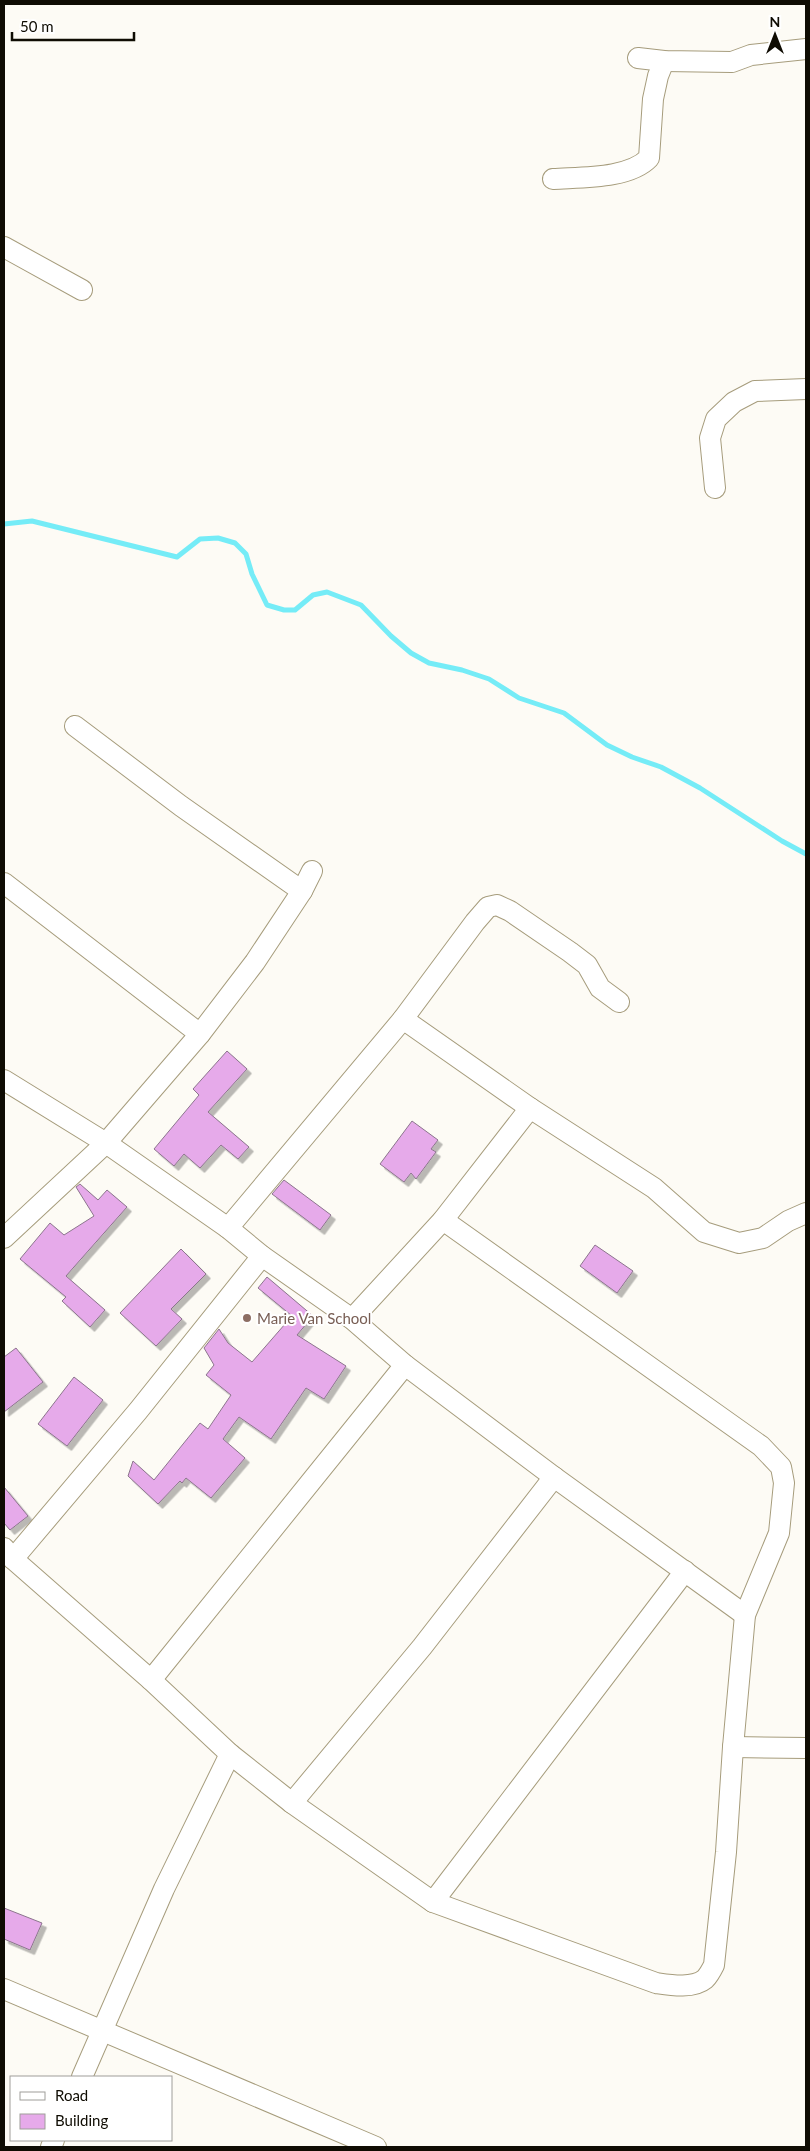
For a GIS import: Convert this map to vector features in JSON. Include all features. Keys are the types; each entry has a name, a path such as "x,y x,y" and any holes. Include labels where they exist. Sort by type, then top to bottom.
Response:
{"street":[{"path":"638,58 664,61 732,62 751,55 806,49"},
{"path":"553,179 618,173 643,164 649,158 651,151 653,99 658,76 664,61"},
{"path":"4,247 82,290"},
{"path":"715,488 710,438 716,419 734,402 755,392 806,389"},
{"path":"75,726 181,806 302,891"},
{"path":"4,1238 106,1143 200,1034 255,962 302,891 312,871"},
{"path":"4,883 200,1034"},
{"path":"228,1228 403,1019 488,907 497,906 510,911 581,960 587,965 600,988 618,1002"},
{"path":"403,1019 530,1108 654,1188 704,1232 739,1243 763,1238 788,1221 806,1213"},
{"path":"4,1080 106,1143 228,1228 262,1256 352,1319 405,1365 554,1477 745,1615"},
{"path":"352,1319 442,1220 530,1108"},
{"path":"262,1256 138,1411 8,1553 230,1754 292,1803 433,1902 656,1983 677,1986 704,1980 714,1965 726,1852 745,1615 779,1533 784,1483 781,1467 761,1446 442,1220"},
{"path":"150,1680 405,1365"},
{"path":"292,1803 422,1648 554,1477"},
{"path":"433,1902 685,1571"},
{"path":"733,1747 806,1748"},
{"path":"82,2076 164,1889 230,1754"},
{"path":"4,1990 102,2033 376,2147"}],"building":[{"path":"227,1051 247,1069 208,1112 249,1147 238,1159 221,1145 200,1168 184,1154 174,1166 154,1149 199,1095 193,1089"},
{"path":"412,1121 438,1140 431,1149 436,1152 416,1179 411,1173 404,1182 380,1164"},
{"path":"284,1180 331,1215 320,1230 272,1194"},
{"path":"80,1184 98,1200 107,1190 127,1207 66,1276 105,1310 90,1327 62,1301 66,1297 20,1259 50,1223 64,1235 94,1216 76,1187"},
{"path":"595,1245 633,1271 617,1293 580,1266"},
{"path":"181,1249 206,1274 171,1309 182,1319 156,1346 120,1313"},
{"path":"267,1277 313,1316 297,1335 346,1366 324,1399 306,1388 271,1439 239,1417 223,1439 245,1458 211,1498 186,1478 182,1483 180,1481 158,1504 128,1476 133,1461 154,1480 200,1423 208,1429 231,1395 206,1375 214,1365 204,1348 219,1329 228,1343 252,1362 292,1316 258,1288"},
{"path":"16,1348 43,1382 4,1412 4,1357"},
{"path":"74,1377 103,1400 67,1446 38,1424"},
{"path":"4,1487 28,1516 10,1530 4,1523"},
{"path":"4,1908 42,1923 30,1950 4,1939"}],"waterway":[{"path":"4,524 32,521 177,557 200,539 218,538 235,543 246,554 252,574 267,605 284,610 295,610 313,595 327,592 361,605 391,636 411,653 429,663 462,670 489,679 519,698 564,713 607,745 632,757 661,767 700,788 782,841 806,854"}],"place":[{"name":"Marie Van School","path":"247,1318"}]}
